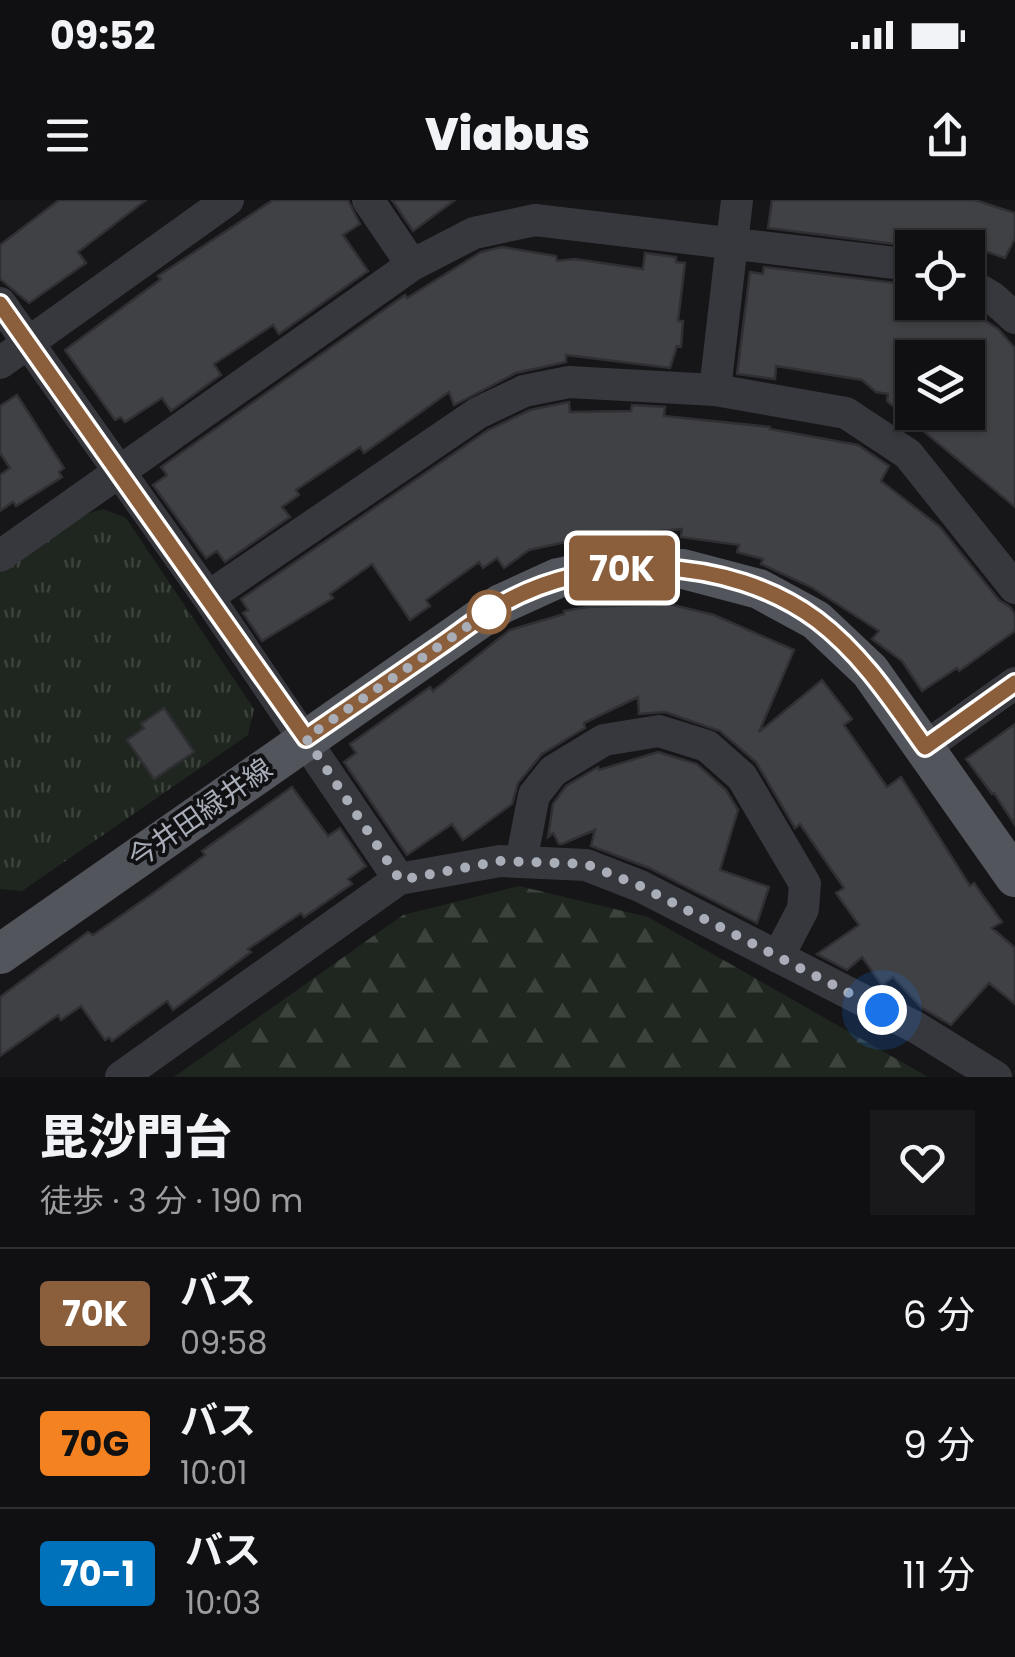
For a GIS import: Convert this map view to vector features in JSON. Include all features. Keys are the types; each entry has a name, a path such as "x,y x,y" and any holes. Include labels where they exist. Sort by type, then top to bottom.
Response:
{"main road":[{"name":"今井田緑井線","path":"5,938 500,604 558,578 607,568 683,569 760,589 816,620 870,671 1015,877"}],"street":[{"path":"0,362 228,200"},
{"path":"368,200 412,265"},
{"path":"715,390 738,200"},
{"path":"0,556 412,265 474,233 535,220 895,263"},
{"path":"985,293 1015,318"},
{"path":"0,304 306,738 400,880"},
{"path":"208,597 478,413 524,390 570,382 715,390 846,414 908,454 1015,588"},
{"path":"925,747 1015,684"},
{"path":"521,862 534,795 553,771 604,740 658,731 707,746 742,777 806,884 804,909 778,957"},
{"path":"121,1077 400,880 500,861 586,864 640,886 917,1028 996,1077"}],"green space":[{"path":"103,509 126,518 254,709 248,735 22,891 0,889 0,570 79,516"},
{"path":"519,886 648,917 928,1077 174,1077 403,915"}],"building":[{"path":"59,200 146,200 78,252 86,263 29,303 0,279 0,245"},
{"path":"273,200 348,200 360,224 343,235 368,271 279,334 273,325 214,364 221,375 171,411 162,398 125,422 121,417 115,420 65,350 161,279 158,276"},
{"path":"392,200 455,200 413,231"},
{"path":"772,200 975,200 1015,213 1015,238 1005,258 985,251 985,230 895,230 895,244 768,228"},
{"path":"502,247 556,256 557,261 575,259 643,269 645,253 676,257 676,262 685,263 678,321 683,321 681,347 677,346 670,368 566,355 566,362 516,373 454,405 449,392 364,453 360,447 296,490 299,495 282,507 290,517 225,562 217,551 206,558 153,485 167,475 161,467 405,295 407,298 481,252"},
{"path":"764,267 895,283 895,320 984,320 998,329 1015,348 1015,507 922,430 985,430 985,340 895,340 895,408 887,401 888,394 876,392 862,380 776,366 775,379 737,374 750,272 763,274"},
{"path":"17,395 64,468 59,472 62,477 16,506 13,502 0,511 0,475 10,468 0,453 0,406"},
{"path":"569,402 570,412 631,411 632,405 665,407 664,416 770,427 858,445 889,466 881,481 940,527 999,600 1010,607 1015,614 1015,631 959,671 957,668 922,691 902,661 872,639 879,631 811,587 761,564 763,559 737,552 739,545 681,537 682,529 613,536 612,532 529,550 504,568 497,558 483,568 479,562 426,600 430,606 410,620 372,564 330,594 333,598 262,641 243,613 248,610 241,599 488,430 530,410"},
{"path":"669,604 714,615 794,650 759,732 822,680 852,719 844,725 887,787 901,777 970,886 974,883 1002,922 992,928 1015,948 1015,1004 989,983 951,1025 922,1008 893,977 882,985 862,957 847,970 817,954 859,925 836,893 844,888 800,824 795,828 756,762 720,731 665,712 639,714 638,697 584,723 585,728 542,754 518,783 512,804 463,840 452,824 407,855 344,762 356,753 350,744 430,687 433,691 510,630 588,607"},
{"path":"164,708 194,752 154,779 127,740"},
{"path":"1015,724 1015,825 966,759"},
{"path":"658,752 697,764 726,790 738,810 720,870 769,887 757,923 649,868 591,846 595,830 562,844 553,833 548,837 553,804 566,786 598,767 599,770"},
{"path":"292,787 328,836 340,828 366,866 348,879 352,884 248,949 251,952 173,1010 167,1001 112,1041 109,1037 105,1040 81,1006 61,1020 58,1015 0,1056 0,997 88,932 93,935 155,892 205,855 202,851"}],"bus line":[{"name":"70K","path":"0,304 306,738 500,604 558,578 607,568 683,569 760,589 816,620 870,671 925,747 1015,683"}],"route":[{"path":"489,612 500,604 306,738 400,880 500,861 586,864 640,886 882,1010"}]}
